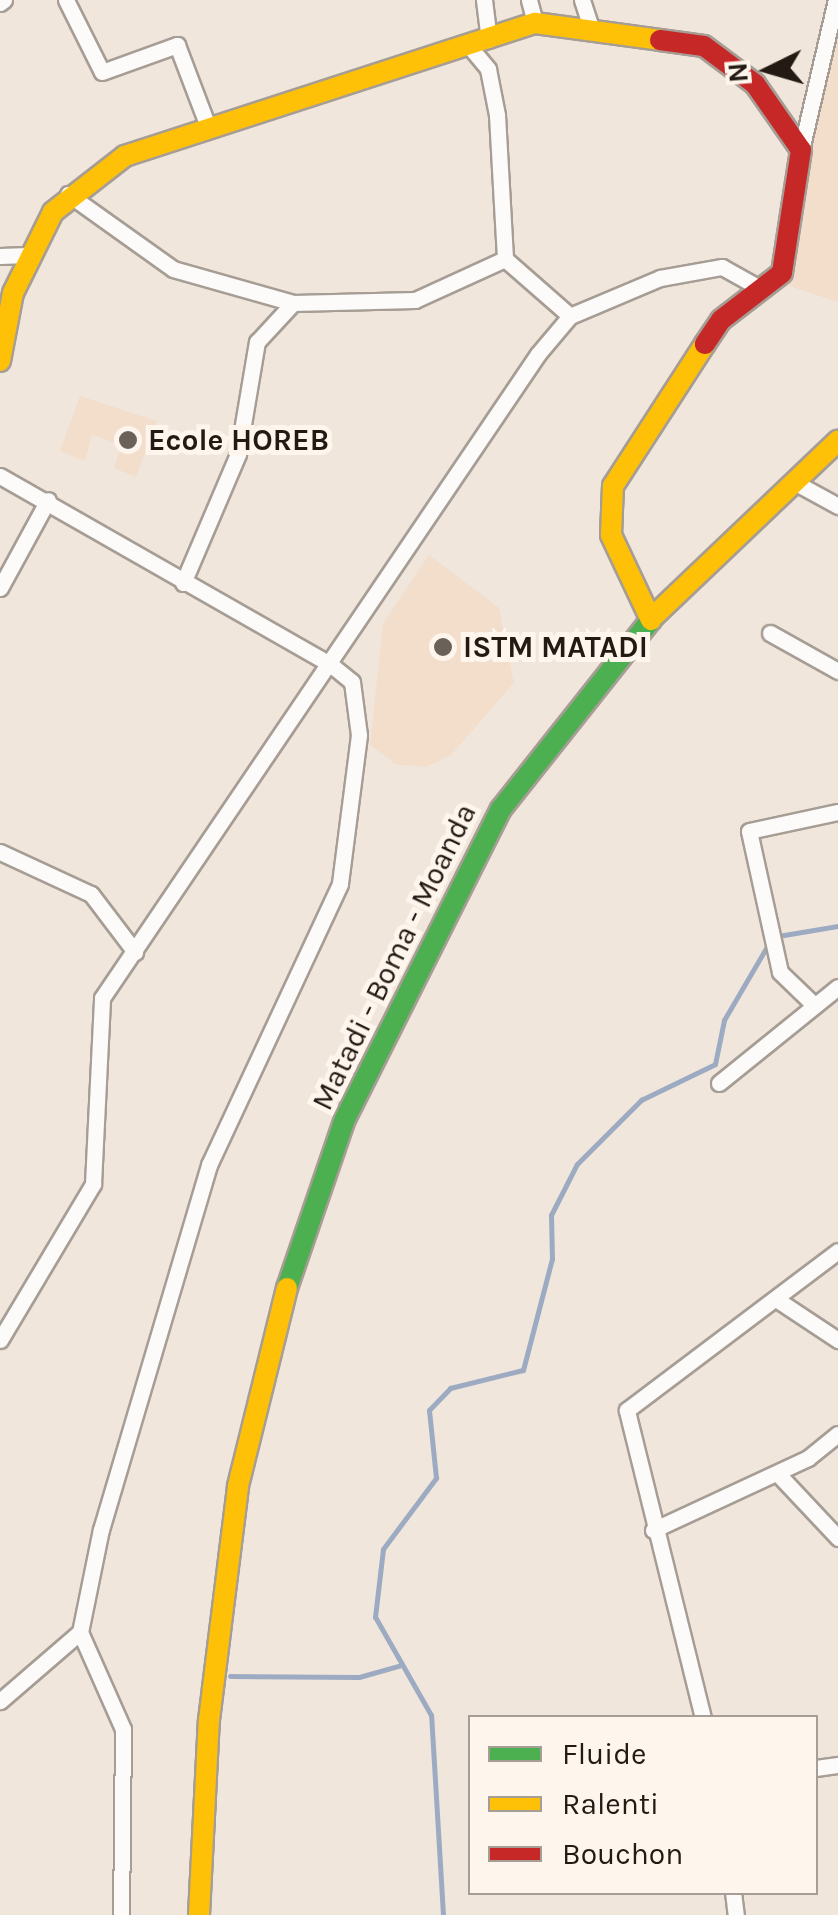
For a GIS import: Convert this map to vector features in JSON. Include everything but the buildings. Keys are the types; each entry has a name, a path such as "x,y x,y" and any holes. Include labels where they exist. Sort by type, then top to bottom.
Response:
{"main road":[{"path":"0,361 28,254 68,194 125,156 208,124 535,23 590,24 704,46 728,60 801,150 788,259 700,350 613,486 611,536 651,620"},
{"name":"Matadi - Boma - Moanda","path":"198,1915 224,1573 259,1380 296,1250 400,999 501,809 684,577 796,483 838,441"}],"street":[{"path":"66,0 102,72 176,45 208,124"},
{"path":"484,0 479,43 498,115 506,259 570,316"},
{"path":"529,0 535,23"},
{"path":"582,0 590,24"},
{"path":"801,150 836,0"},
{"path":"68,194 173,269 293,303 415,300 506,259"},
{"path":"0,256 28,254"},
{"path":"0,1340 94,1184 97,1012 570,316 701,270 742,271 758,287"},
{"path":"182,584 238,454 257,342 293,303"},
{"path":"0,476 48,500 182,584 330,664 352,682 360,735 340,884 209,1165 101,1528 80,1632 123,1729 121,1915"},
{"path":"796,483 838,506"},
{"path":"0,588 48,500"},
{"path":"770,633 838,671"},
{"path":"810,1002 780,972 749,831 838,812"},
{"path":"0,852 91,894 135,952"},
{"path":"719,1083 810,1002 838,987"},
{"path":"702,1715 653,1530 629,1402 779,1302 838,1251"},
{"path":"779,1302 838,1340"},
{"path":"653,1530 778,1474 838,1434"},
{"path":"778,1474 838,1538"},
{"path":"0,1701 80,1632"}],"shaded area":[{"path":"838,40 838,302 789,286 805,135"},
{"name":"Ecole HOREB","path":"80,396 157,421 136,477 114,468 121,445 92,435 85,461 60,451"},
{"name":"ISTM MATADI","path":"429,555 499,608 514,683 451,755 426,767 395,764 370,745 383,624"}],"waterway":[{"path":"778,936 838,926"},
{"path":"443,1915 431,1715 375,1617 383,1549 436,1478 429,1410 450,1388 523,1370 552,1259 551,1215 577,1164 641,1100 715,1064 724,1020 769,943"},
{"path":"230,1676 359,1677 398,1666"}],"traffic: fast":[{"path":"287,1288 345,1119 501,809 655,615"}],"traffic: slow":[{"path":"0,361 13,293 53,212 125,156 535,23 660,40"},
{"path":"651,620 611,535 613,486 705,344"},
{"path":"655,615 838,441"},
{"path":"199,1915 209,1720 238,1486 287,1288"}],"traffic: jam":[{"path":"660,40 704,46 755,84 801,150 782,273 721,320 705,344"}],"place":[{"name":"Ecole HOREB","path":"128,440"},
{"name":"ISTM MATADI","path":"443,647"}]}
